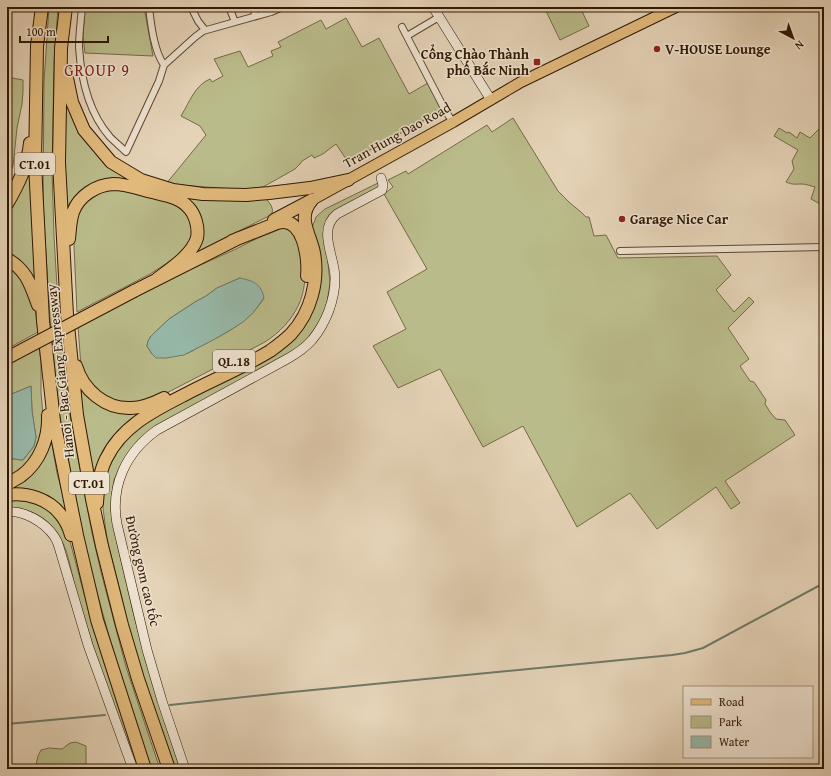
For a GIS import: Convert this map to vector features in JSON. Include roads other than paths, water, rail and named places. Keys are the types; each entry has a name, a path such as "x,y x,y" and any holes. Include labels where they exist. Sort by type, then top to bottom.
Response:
{"highway":[{"path":"7,204 21,176 28,155 31,135 34,48 42,7"},
{"name":"Hanoi - Bac Giang Expressway","path":"42,7 37,46 36,164 43,321 56,437 97,620 145,769"},
{"path":"66,7 65,68 72,102 84,130 111,162 141,180 173,190 203,194 246,195 269,193 310,188 348,180"},
{"name":"Hanoi - Bac Giang Expressway","path":"66,7 61,48 59,162 67,315 79,433 102,546 122,625 145,702 169,769"},
{"path":"66,296 69,234 73,213 80,201 87,194 96,188 107,185 117,184 128,186 172,197 180,200 188,206 192,212 196,220 197,228 194,244 180,262 157,279"},
{"path":"129,647 125,622 98,507 98,489 103,466 119,439 133,425 160,408 265,354 277,346 292,332 307,309 312,295 314,282 314,251 305,221 307,209 312,200"},
{"name":"Tran Hung Dao Road","path":"7,358 312,200"},
{"name":"QL.18","path":"67,315 77,371 85,384 94,394 112,405 126,408 140,407 156,402 271,341 286,327 298,310 306,289 308,268 304,246 300,234 295,226 288,222 280,221 232,241"},
{"path":"7,259 21,270 28,280 43,321"},
{"path":"7,484 22,476 32,465 46,438 48,416 44,384 45,348"},
{"path":"7,495 24,495 37,498 48,503 61,514 71,534 97,620"}],"main road":[{"path":"433,7 491,100"},
{"name":"Tran Hung Dao Road","path":"312,200 453,122 530,77 676,7"},
{"name":"Đường gom cao tốc","path":"185,769 162,701 117,524 115,497 121,476 127,462 140,445 157,430 287,359 311,341 328,312 334,289 334,267 327,233 329,225 337,214 382,190 384,185 382,178"},
{"path":"7,512 17,512 33,518 44,525 54,536 62,556 88,645 133,769"}],"street":[{"path":"82,7 80,48 83,80 90,104 94,115 110,137 126,152 159,81 164,65 205,30 283,7"},
{"path":"149,7 153,36 159,56 164,65"},
{"path":"191,7 198,21 205,30"},
{"path":"229,7 235,22"},
{"path":"254,7 255,16"},
{"path":"407,36 439,17"},
{"path":"402,27 446,112 453,122"},
{"path":"620,251 824,247"}],"water":[{"path":"240,278 249,280 259,286 264,298 253,313 243,322 184,355 156,358 152,354 147,346 148,341 151,336 169,319 217,288"},
{"path":"31,386 32,411 36,437 34,446 23,460 7,458 7,396"}],"waterway":[{"path":"170,705 685,653 703,648 824,583"},
{"path":"7,724 105,715"}],"place":[{"name":"V-HOUSE Lounge","path":"657,49"},
{"name":"Cổng Chào Thành phố Bắc Ninh","path":"537,62"},
{"name":"Garage Nice Car","path":"622,219"}],"district":[{"name":"GROUP 9","path":"97,70"}]}
